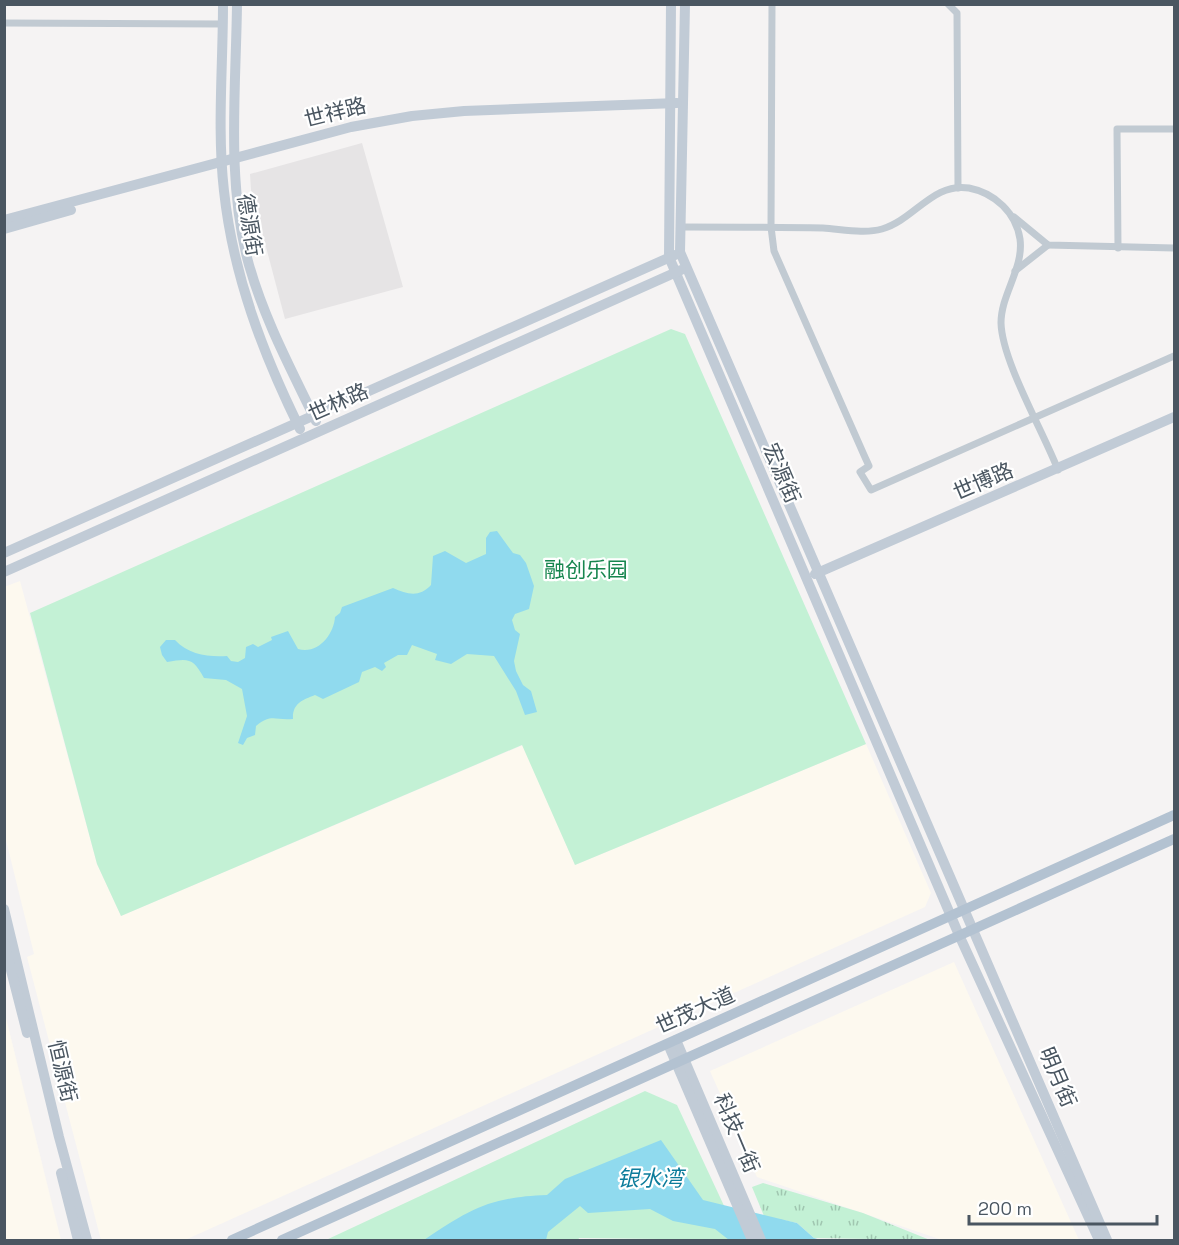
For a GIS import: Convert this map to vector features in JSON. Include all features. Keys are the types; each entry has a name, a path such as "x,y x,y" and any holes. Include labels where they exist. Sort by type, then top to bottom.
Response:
{"main road":[{"name":"德源街","path":"223,4 223,165 226,212 239,278 305,438"},
{"name":"德源街","path":"237,4 235,161 242,227 255,284 274,338 321,430"},
{"name":"宏源街","path":"671,4 669,257 960,936"},
{"name":"宏源街","path":"685,4 680,252 973,929"},
{"name":"世祥路","path":"4,229 351,127 412,116 464,111 684,103"},
{"name":"世祥路","path":"4,220 223,165"},
{"name":"世林路","path":"4,553 680,252"},
{"name":"世林路","path":"4,572 687,268"},
{"name":"世博路","path":"807,581 1174,417"},
{"name":"世博路","path":"820,575 1174,424"},
{"name":"世茂大道","path":"232,1240 1174,815"},
{"name":"世茂大道","path":"282,1240 1174,839"},
{"name":"恒源街","path":"4,909 7,937 78,1240"},
{"name":"明月街","path":"973,929 1107,1240"},
{"name":"明月街","path":"960,936 1100,1240"},
{"name":"恒源街","path":"7,937 87,1240"},
{"name":"科技一街","path":"672,1042 734,1187 752,1240"},
{"name":"科技一街","path":"734,1187 761,1240"}],"street":[{"path":"772,4 771,228 774,251 869,466 860,472 871,490 1174,356"},
{"path":"948,4 957,13 958,188"},
{"path":"4,23 223,24"},
{"path":"1118,248 1117,129 1174,129"},
{"path":"682,227 879,230 911,216 925,201 949,189 958,188 970,189 994,198 1027,230 1048,245 1174,248"},
{"path":"1012,215 1020,240 1015,271 1003,302 1001,324 1009,359 1058,470"},
{"path":"1015,271 1048,245"}],"shaded area":[{"path":"362,143 403,287 285,319 251,190 250,174"},
{"path":"20,581 97,864 121,916 523,745 575,865 866,744 931,893 925,907 185,1240 101,1240 27,957 34,954 5,836 4,587"},
{"path":"954,962 1079,1240 942,1240 757,1177 710,1071"},
{"path":"5,1014 61,1240 5,1240"}],"green space":[{"name":"融创乐园","path":"671,329 685,334 866,744 575,865 522,745 121,916 97,864 30,613"},
{"path":"645,1091 677,1105 740,1240 579,1238 578,1240 326,1240"},
{"path":"763,1183 863,1213 930,1240 814,1238 797,1223 764,1216 752,1187"}],"water":[{"path":"497,531 513,553 520,555 526,563 534,586 529,609 515,614 512,620 515,630 520,634 514,661 516,671 523,685 531,691 537,712 525,715 516,691 494,656 467,654 451,664 435,660 437,654 412,645 407,655 398,655 384,663 386,667 382,671 375,667 362,672 359,682 323,699 315,695 302,701 294,710 293,719 270,719 261,722 256,726 255,735 247,738 243,745 238,743 247,716 242,689 226,680 204,678 197,666 190,661 167,662 162,655 160,647 166,640 175,640 193,652 227,656 231,661 238,662 245,658 246,647 253,644 258,647 272,640 271,637 288,631 298,649 312,649 324,642 342,607 393,588 408,593 422,592 431,585 433,556 445,551 466,563 486,554 486,538 490,532"},
{"name":"银水湾","path":"661,1140 703,1200 797,1223 814,1238 821,1240 729,1240 715,1229 673,1221 650,1209 588,1213 580,1206 548,1232 546,1240 424,1240 481,1207 510,1199 547,1195 565,1179"}]}
